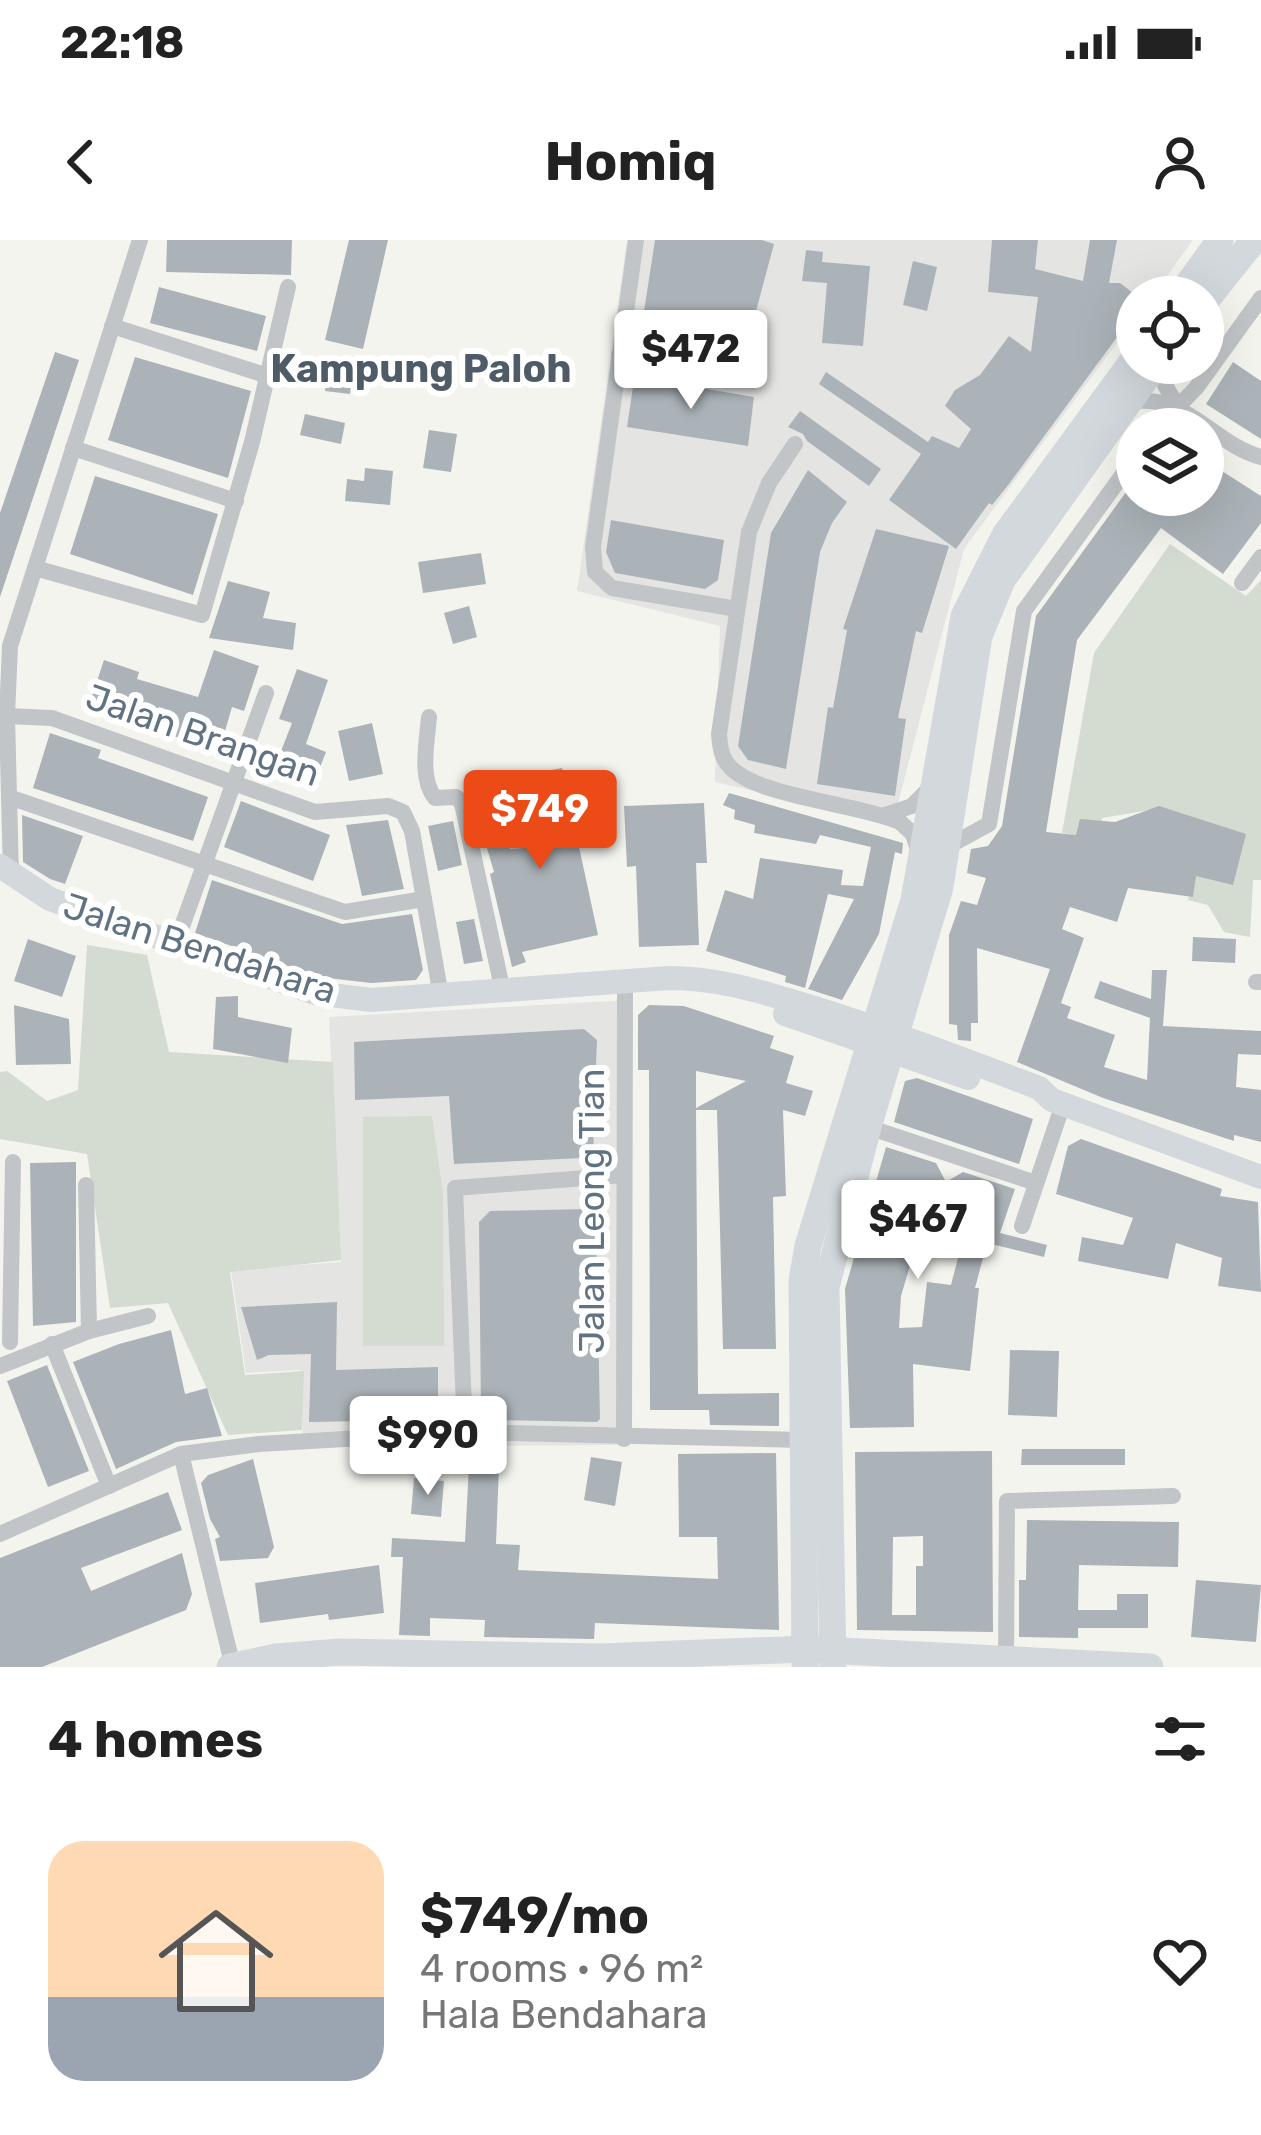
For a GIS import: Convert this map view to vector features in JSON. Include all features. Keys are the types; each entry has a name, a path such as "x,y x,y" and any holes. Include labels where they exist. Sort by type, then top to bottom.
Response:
{"main road":[{"path":"1194,276 1220,240"},
{"path":"1224,277 1251,240"},
{"path":"819,1658 826,1287 868,1127 882,1039 922,867 957,646 976,586 1005,536 1116,384"},
{"path":"875,1651 818,1610 802,1440 805,1263 940,886 975,658 992,597 1143,384"},
{"name":"Jalan Bendahara","path":"5,870 50,899 315,993 370,1000 625,984 729,998 882,1039 1034,1102 1057,1102 1261,1177"},
{"path":"768,1650 818,1610"},
{"path":"232,1667 340,1652 600,1657 768,1650 819,1658 875,1651 1150,1667"}],"street":[{"path":"5,870 10,646 140,240"},
{"path":"636,240 593,547 596,572 612,588 736,609"},
{"path":"35,568 202,615 236,501 288,287"},
{"path":"1177,406 1196,388 1261,298"},
{"path":"112,326 268,376"},
{"path":"619,355 756,376"},
{"path":"1165,384 1177,406"},
{"path":"1129,402 1156,400 1177,406 1233,446 1261,458"},
{"path":"794,444 769,483 752,523 719,734 723,758 730,768 784,791 884,816 907,827 922,867"},
{"path":"74,448 236,501"},
{"path":"947,847 988,824 1024,611 1116,484"},
{"path":"1242,583 1261,557"},
{"path":"992,597 1024,611"},
{"path":"176,943 266,693"},
{"name":"Jalan Brangan","path":"7,716 52,718 316,812 396,808 409,820 441,996"},
{"path":"429,717 429,793 435,798 456,797 462,803 503,992"},
{"path":"884,816 913,806 934,784"},
{"path":"9,797 345,912 424,898"},
{"name":"Jalan Leong Tian","path":"624,1439 625,984"},
{"path":"1022,1226 1057,1102"},
{"path":"868,1127 1036,1184"},
{"path":"9,1355 13,1162"},
{"path":"465,1432 455,1189 624,1175"},
{"path":"86,1185 89,1331"},
{"path":"9,1355 148,1316"},
{"path":"0,1317 9,1355"},
{"path":"52,1344 109,1486"},
{"path":"0,1534 182,1454 259,1444 465,1432 802,1440"},
{"path":"182,1454 232,1667"},
{"path":"1020,1662 1007,1502 1173,1496"}],"shaded area":[{"path":"627,240 1193,240 1167,276 1116,276 1116,344 964,549 893,823 715,782 720,626 577,591"},
{"path":"1170,544 1246,596 1261,580 1261,880 1253,880 1250,937 1224,932 1208,905 1188,900 1206,822 1156,809 1102,818 1099,839 1062,833 1094,653"},
{"path":"87,945 147,955 169,1052 333,1062 341,1260 230,1272 245,1375 304,1371 302,1430 228,1435 168,1303 110,1308 87,1154 0,1139 0,1072 7,1071 47,1101 78,1090"},
{"path":"628,1000 627,1445 303,1447 301,1370 246,1373 231,1270 341,1262 329,1017"},
{"path":"432,1116 443,1194 444,1346 363,1346 363,1117"}],"building":[{"path":"167,240 292,240 291,275 166,272"},
{"path":"349,240 388,240 363,349 325,340"},
{"path":"655,240 774,244 755,315 766,318 761,359 653,343 641,331"},
{"path":"992,240 1038,240 1035,269 1083,281 1090,240 1117,240 1109,283 1116,283 1116,339 956,549 889,500 921,454 819,384 826,372 928,442 932,436 959,448 971,429 945,406 955,390 980,375 1009,336 1031,352 1038,297 988,292"},
{"path":"806,250 823,252 822,262 870,266 863,346 822,343 827,283 802,281"},
{"path":"913,261 937,267 927,311 903,305"},
{"path":"159,287 266,316 257,351 150,323"},
{"path":"55,352 79,360 0,597 0,513"},
{"path":"135,357 251,391 228,478 108,440"},
{"path":"1233,362 1261,381 1261,439 1224,415 1224,408 1206,404 1219,384 1224,384"},
{"path":"327,372 352,376 350,394 325,391"},
{"path":"647,379 754,397 748,446 627,427 633,387"},
{"path":"800,411 881,469 869,486 788,427"},
{"path":"305,414 345,423 341,444 300,435"},
{"path":"429,430 457,434 451,472 423,468"},
{"path":"365,468 393,471 390,505 345,501 347,479 364,481"},
{"path":"808,470 847,502 820,552 786,769 748,760 738,746 771,533"},
{"path":"1224,472 1261,496 1261,523 1223,574 1161,528 1077,640 1046,832 1076,835 1080,819 1115,822 1159,806 1246,834 1233,885 1196,876 1193,897 1128,888 1117,922 1070,907 1062,929 1084,938 1061,1003 1071,1007 1067,1018 1115,1035 1104,1067 1147,1080 1150,1018 1094,998 1100,981 1151,999 1152,970 1167,970 1163,1026 1261,1031 1261,1055 1238,1054 1236,1087 1261,1090 1261,1142 1234,1135 1234,1141 1103,1098 1017,1062 1050,969 977,948 978,1023 971,1023 971,1041 958,1040 957,1025 949,1024 949,935 961,901 977,905 986,878 967,873 971,849 988,846 1002,826 1036,616 1116,506 1116,516 1224,516"},
{"path":"95,476 218,514 193,595 70,554"},
{"path":"611,520 724,540 718,580 705,589 615,573 606,552"},
{"path":"876,529 949,546 922,633 916,631 898,718 906,719 895,796 817,784 828,707 833,708 847,630 843,629"},
{"path":"481,553 486,584 423,593 418,562"},
{"path":"228,581 270,592 263,618 296,623 293,650 209,638"},
{"path":"469,606 477,637 453,644 444,613"},
{"path":"214,650 259,666 244,711 232,707 218,755 183,745 184,739 87,711 104,660 139,672 137,679 198,697"},
{"path":"297,669 328,680 306,744 326,752 313,785 274,769 292,723 279,719"},
{"path":"372,723 383,774 349,781 338,731"},
{"path":"50,733 101,750 98,758 208,797 193,841 33,788"},
{"path":"562,768 598,935 522,952 526,962 512,967 490,874 494,872 471,794 484,793 490,830 506,826 510,849 537,847 522,776"},
{"path":"729,793 903,843 902,854 895,852 879,934 842,1000 808,989 854,899 828,894 805,988 785,982 786,976 706,951 725,890 753,899 760,858 843,870 841,885 863,886 871,847 820,835 816,844 754,833 755,825 734,819 735,810 723,805"},
{"path":"241,801 330,835 313,881 224,847"},
{"path":"704,803 707,863 696,863 699,945 639,947 636,866 627,867 624,806"},
{"path":"22,815 83,836 65,884 23,862"},
{"path":"388,820 404,889 362,896 346,825"},
{"path":"453,821 462,865 438,871 428,826"},
{"path":"212,880 342,924 412,914 423,970 416,980 371,983 319,977 195,933"},
{"path":"474,919 483,961 464,964 456,922"},
{"path":"1193,937 1236,939 1235,963 1192,961"},
{"path":"28,939 76,956 62,997 14,981"},
{"path":"238,996 238,1017 292,1028 288,1063 213,1049 216,997"},
{"path":"14,1005 69,1019 71,1064 16,1065"},
{"path":"649,1005 684,1006 774,1036 770,1048 794,1056 786,1083 813,1091 805,1116 783,1110 786,1196 773,1197 776,1349 723,1349 717,1110 696,1110 698,1394 779,1393 779,1426 710,1425 709,1410 650,1410 649,1070 638,1070 638,1015","holes":["696,1071 746,1081 696,1108"]},
{"path":"584,1029 597,1040 595,1088 590,1088 594,1147 582,1158 454,1164 449,1096 355,1100 354,1042"},
{"path":"917,1078 1033,1119 1019,1164 894,1122 905,1081"},
{"path":"1081,1139 1222,1189 1220,1196 1258,1202 1261,1292 1218,1286 1222,1258 1176,1243 1168,1279 1078,1261 1082,1237 1123,1245 1133,1218 1056,1194 1068,1146"},
{"path":"886,1147 936,1163 946,1182 963,1172 1015,1189 1000,1233 1047,1245 1044,1257 987,1243 975,1288 979,1288 970,1371 913,1364 914,1427 850,1428 845,1289","holes":["926,1212 935,1214 931,1245 959,1254 951,1285 927,1282 922,1327 899,1328 901,1296"]},
{"path":"76,1162 76,1322 33,1326 30,1163"},
{"path":"586,1209 596,1221 600,1419 488,1420 481,1412 479,1222 490,1211"},
{"path":"337,1302 336,1370 438,1367 438,1408 429,1420 309,1422 311,1354 269,1355 257,1360 241,1307"},
{"path":"171,1330 185,1394 207,1388 222,1436 176,1442 116,1469 73,1362"},
{"path":"1010,1350 1059,1351 1057,1417 1008,1415"},
{"path":"47,1365 89,1471 48,1487 7,1381"},
{"path":"1022,1449 1125,1449 1125,1465 1021,1465"},
{"path":"992,1451 993,1632 857,1630 855,1452","holes":["923,1536 923,1566 916,1566 916,1615 892,1615 893,1537"]},
{"path":"776,1453 779,1630 595,1623 594,1639 484,1637 485,1620 430,1618 430,1636 399,1635 403,1557 391,1557 392,1538 465,1542 469,1465 499,1467 496,1544 520,1545 518,1570 718,1579 717,1537 679,1537 678,1454"},
{"path":"591,1457 622,1462 615,1506 584,1500"},
{"path":"253,1459 274,1547 268,1558 220,1561 215,1539 220,1537 201,1483 208,1475"},
{"path":"414,1478 444,1481 441,1517 411,1514"},
{"path":"168,1492 182,1530 81,1568 91,1591 182,1553 192,1594 186,1610 42,1667 0,1667 0,1558"},
{"path":"1027,1520 1179,1522 1178,1567 1079,1565 1078,1610 1117,1610 1117,1594 1148,1594 1148,1628 1078,1628 1078,1638 1019,1637 1019,1580 1026,1580"},
{"path":"379,1565 384,1613 260,1623 255,1583"},
{"path":"1196,1580 1261,1585 1256,1642 1191,1637"}],"district":[{"name":"Kampung Paloh","path":"421,369"}]}
